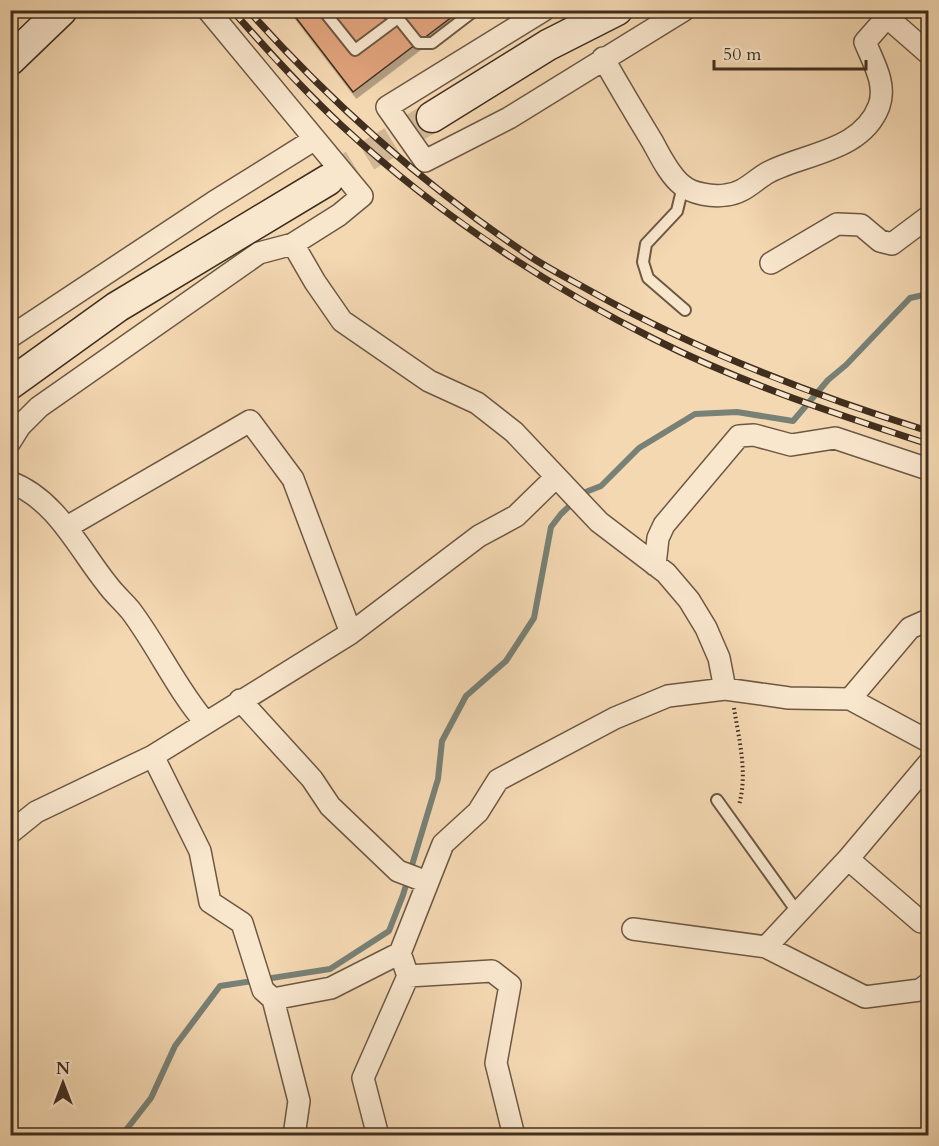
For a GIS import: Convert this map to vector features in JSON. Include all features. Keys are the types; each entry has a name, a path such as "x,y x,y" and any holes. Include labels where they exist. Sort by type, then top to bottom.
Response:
{"street":[{"path":"10,60 62,10"},
{"path":"10,442 20,426 39,407 175,310 259,253 293,244 339,215 362,196 208,10"},
{"path":"544,10 387,107 424,161 509,118 684,10"},
{"path":"432,117 548,45 617,10"},
{"path":"603,58 665,164 683,186 705,195 726,195 751,187 768,173 848,142 869,123 878,108 882,93 881,83 865,42 886,14 928,53"},
{"path":"10,337 214,202 315,139"},
{"path":"10,384 117,307 328,180"},
{"path":"771,263 837,224 861,225 880,241 892,244 928,217"},
{"path":"293,244 315,282 342,321 429,381 477,403 514,432 599,522 666,573 689,600 706,628 719,658 728,690"},
{"path":"67,527 250,421 293,479 351,633"},
{"path":"655,565 658,538 664,525 739,436 754,435 791,445 835,438 928,469"},
{"path":"10,833 36,812 153,756 351,633 479,536 516,516 556,477"},
{"path":"10,482 26,488 67,527 106,584 131,611 186,700 205,723"},
{"path":"850,699 910,628 928,620"},
{"path":"268,995 331,988 400,952 443,844 478,812 498,780 615,718 668,696 728,690 789,698 850,699 928,741"},
{"path":"240,700 312,780 330,806 398,871 427,882"},
{"path":"153,756 200,851 210,902 242,923 251,956 268,995 299,1101 294,1136"},
{"path":"766,947 848,859 928,764"},
{"path":"848,859 921,922"},
{"path":"633,929 766,947 865,997 920,990 928,984"},
{"path":"378,1136 363,1078 408,976 400,952"},
{"path":"408,976 492,971 510,985 496,1063 513,1136"}],"lane":[{"path":"323,10 355,50 401,14"},
{"path":"381,10 401,14 418,43 432,43 475,10"},
{"path":"683,186 677,211 646,244 643,262 648,278 685,310"},
{"path":"717,800 798,913"}],"path":[{"path":"728,690 743,761 742,793 733,822"}],"building":[{"path":"290,10 461,10 353,92"}],"waterway":[{"path":"126,1136 126,1130 151,1098 175,1046 220,986 330,969 389,931 403,895 438,779 442,741 466,696 506,661 534,618 551,527 561,514 583,493 601,486 639,448 695,414 737,412 793,421 828,380 846,365 910,298 928,294"}],"tunnel":[{"path":"328,180 432,117"}],"railway":[{"path":"232,10 312,97 376,156 451,215 530,269 612,317 721,370 824,409 928,444"},
{"path":"248,10 347,111 417,173 492,230 539,262 634,314 757,371 842,403 928,431"}]}
